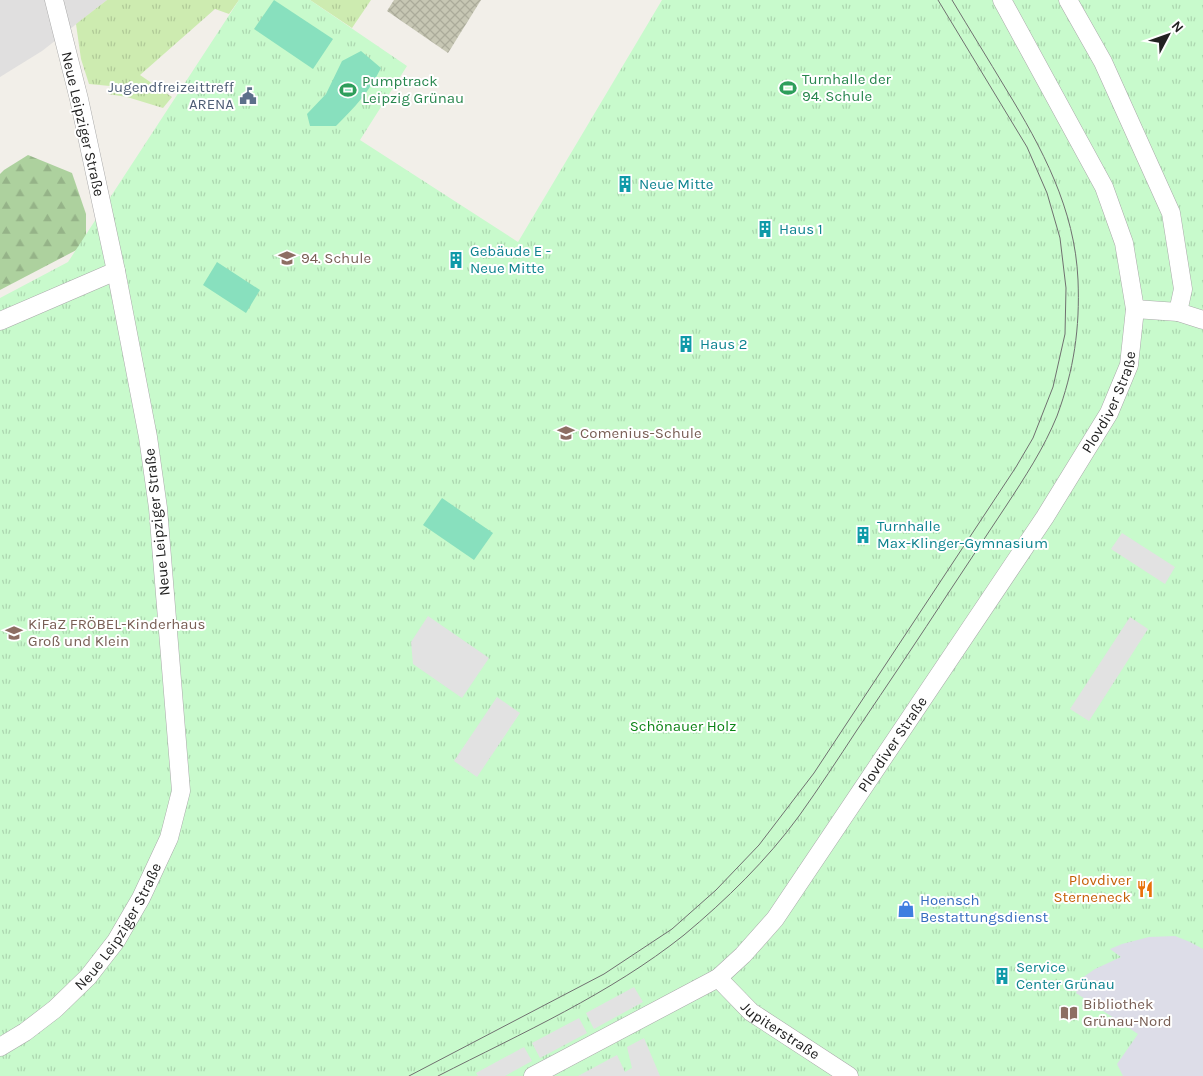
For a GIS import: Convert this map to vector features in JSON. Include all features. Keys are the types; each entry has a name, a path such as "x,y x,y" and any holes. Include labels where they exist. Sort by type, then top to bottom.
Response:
{"street":[{"name":"Neue Leipziger Straße","path":"0,1047 25,1032 55,1009 88,977 116,941 141,898 169,838 181,790 158,508 148,438 116,271 79,99 54,0"},
{"name":"Plovdiver Straße","path":"533,1076 718,978 743,955 775,919 1059,495 1109,413 1129,365 1135,309 1124,243 1104,186 1002,0"},
{"path":"1068,0 1103,62 1171,213 1183,290 1178,312"},
{"path":"0,321 116,271"},
{"path":"1135,309 1178,312 1203,320"},
{"name":"Jupiterstraße","path":"718,978 751,1012 848,1076"}],"shaded area":[{"path":"0,0 107,0 42,51 0,77"},
{"path":"394,0 481,0 448,53 387,11"},
{"path":"1122,533 1175,567 1165,584 1111,549"},
{"path":"428,616 489,658 462,698 413,664 411,642"},
{"path":"1130,617 1148,629 1089,721 1070,709"},
{"path":"497,697 520,713 477,777 454,761"},
{"path":"1175,936 1203,949 1203,1076 1123,1076 1117,1064 1138,1034 1076,993 1082,978 1095,969 1121,957 1110,949 1149,937"},
{"path":"634,987 643,1002 594,1029 586,1013"},
{"path":"579,1018 587,1033 540,1058 532,1043"},
{"path":"644,1038 660,1076 578,1076 617,1055 625,1072 632,1068 627,1047"},
{"path":"524,1047 532,1061 505,1076 478,1076 476,1073"}],"green space":[{"path":"107,0 239,0 229,14 215,9 140,75 172,97 163,108 127,97 108,94 110,86 89,84 81,59 76,24"},
{"name":"Schönauer Holz","path":"239,0 310,0 407,66 360,140 518,242 662,0 1203,0 1203,1076 0,1076 0,298 68,262"},
{"path":"274,0 333,39 313,69 254,29"},
{"path":"310,0 371,0 352,28"},
{"name":"Pumptrack Leipzig Grünau","path":"361,51 381,68 372,85 336,126 310,126 307,114 326,94 342,61"},
{"path":"28,155 72,173 86,214 86,245 0,290 0,174"},
{"path":"217,262 260,290 246,313 203,285"},
{"path":"442,498 493,533 474,560 423,525"}],"tram line":[{"path":"409,1076 604,974 672,929 716,890 759,845 814,773 1016,467 1033,438 1053,387 1065,334 1066,288 1060,238 1047,193 1027,147 938,0"},
{"path":"438,1076 565,1012 626,976 684,935 760,864 799,816 828,773 1013,495 1034,462 1052,428 1068,382 1077,332 1078,280 1071,228 1054,180 1032,134 952,0"}],"place":[{"name":"Turnhalle der 94. Schule","path":"788,88"},
{"name":"Pumptrack Leipzig Grünau","path":"348,90"},
{"name":"Jugendfreizeittreff ARENA","path":"248,96"},
{"name":"Neue Mitte","path":"625,184"},
{"name":"Haus 1","path":"765,229"},
{"name":"94. Schule","path":"287,258"},
{"name":"Gebäude E - Neue Mitte","path":"456,260"},
{"name":"Haus 2","path":"686,344"},
{"name":"Comenius-Schule","path":"566,433"},
{"name":"Turnhalle Max-Klinger-Gymnasium","path":"863,535"},
{"name":"KiFaZ FRÖBEL-Kinderhaus Groß und Klein","path":"14,633"},
{"name":"Plovdiver Sterneneck","path":"1145,889"},
{"name":"Hoensch Bestattungsdienst","path":"906,909"},
{"name":"Service Center Grünau","path":"1002,976"},
{"name":"Bibliothek Grünau-Nord","path":"1069,1013"}]}
